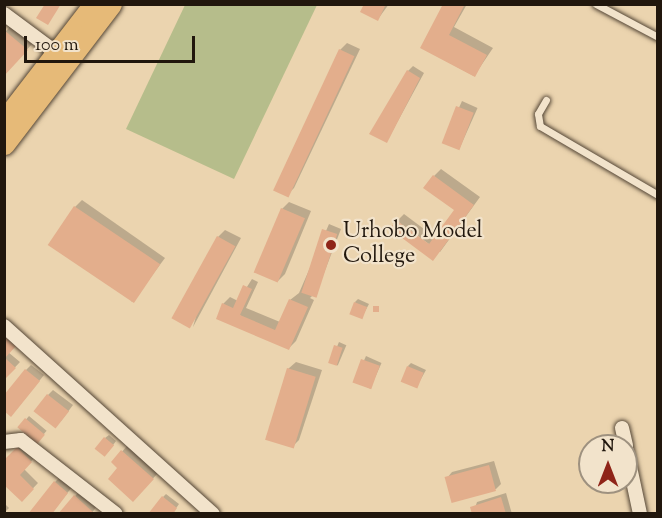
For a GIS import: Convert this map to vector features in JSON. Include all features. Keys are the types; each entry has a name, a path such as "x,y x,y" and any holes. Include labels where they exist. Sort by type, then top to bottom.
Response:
{"highway":[{"path":"4,121 58,54 94,4"},
{"path":"4,144 111,4"}],"street":[{"path":"4,14 58,54"},
{"path":"4,326 213,513"},
{"path":"622,428 623,434"},
{"path":"4,442 21,440 116,513"},
{"path":"636,494 640,513"}],"lane":[{"path":"596,4 657,37"},
{"path":"546,100 538,114 540,126 657,195"}],"green space":[{"path":"185,5 317,5 234,179 126,129"}],"building":[{"path":"45,4 61,4 48,25 36,18"},
{"path":"364,4 386,4 378,21 360,12"},
{"path":"443,4 465,4 449,35 487,55 475,77 420,48"},
{"path":"4,30 28,50 4,76"},
{"path":"339,49 354,56 288,198 273,190"},
{"path":"407,70 420,78 387,143 369,134"},
{"path":"456,106 474,113 459,150 442,143"},
{"path":"433,175 474,205 433,261 390,229 396,220 429,244 454,210 423,188"},
{"path":"74,206 160,264 134,303 48,245"},
{"path":"281,208 305,218 278,283 254,272"},
{"path":"322,229 337,234 317,298 301,293"},
{"path":"217,236 235,246 190,328 171,318"},
{"path":"243,285 252,289 240,315 275,330 289,299 308,307 289,350 216,319 222,303 233,308"},
{"path":"354,302 367,307 362,319 349,314"},
{"path":"373,306 379,306 379,312 373,312"},
{"path":"6,338 16,346 5,358 16,368 4,380 4,339"},
{"path":"334,345 343,348 337,366 328,363"},
{"path":"361,359 380,366 371,389 352,382"},
{"path":"407,366 424,373 417,389 401,382"},
{"path":"287,368 316,377 294,448 265,440"},
{"path":"25,369 40,381 11,417 4,411 4,395"},
{"path":"47,394 69,411 56,429 33,411"},
{"path":"25,418 45,435 37,444 17,427"},
{"path":"104,437 114,445 105,457 95,449"},
{"path":"17,447 32,462 20,475 34,489 22,502 4,485 4,460"},
{"path":"121,450 154,479 133,502 108,479 117,468 111,462"},
{"path":"489,465 496,491 452,503 445,477"},
{"path":"54,481 68,493 52,514 28,514"},
{"path":"74,495 93,512 92,514 58,514"},
{"path":"162,496 177,508 173,514 148,514"},
{"path":"501,497 506,514 472,514 470,507"}],"place":[{"name":"Urhobo Model College","path":"331,245"}]}
